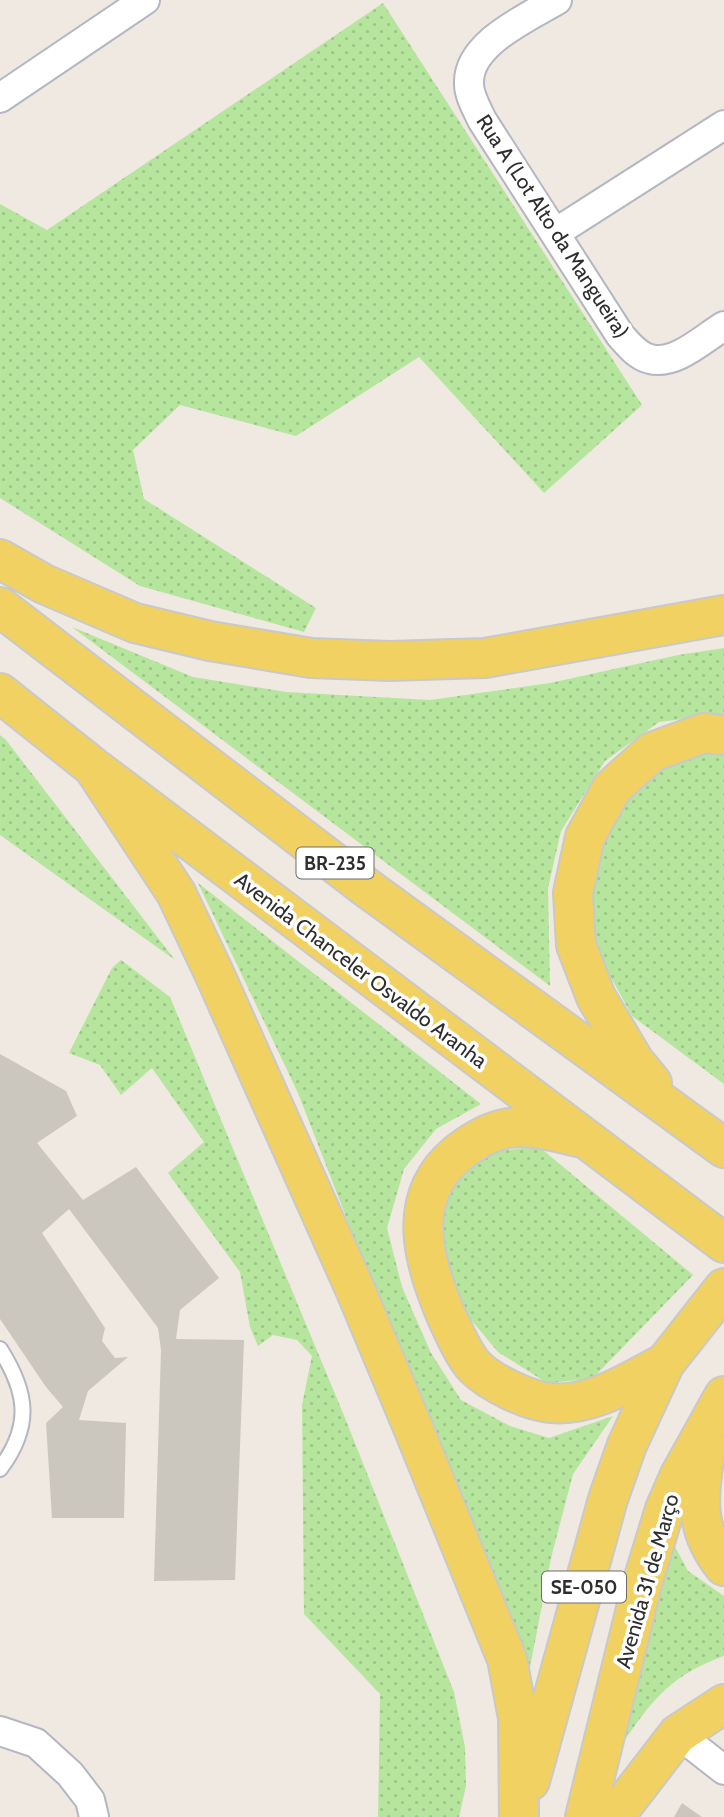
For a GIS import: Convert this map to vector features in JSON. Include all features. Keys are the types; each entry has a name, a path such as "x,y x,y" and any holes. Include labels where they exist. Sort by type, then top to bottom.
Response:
{"main road":[{"path":"0,559 44,584 135,623 209,641 311,658 390,661 485,658 724,615"},
{"name":"BR-235","path":"0,607 367,888 724,1149"},
{"name":"Avenida Chanceler Osvaldo Aranha","path":"0,693 93,767 724,1243"},
{"path":"675,1112 634,1061 596,997 576,945 573,892 586,837 612,788 652,752 704,733 724,735"},
{"path":"93,767 176,893 220,985 355,1289 507,1659 518,1718 520,1817"},
{"path":"584,1138 548,1130 510,1128 487,1135 468,1145 452,1159 435,1178 426,1200 422,1225 433,1284 451,1325 474,1366 504,1389 550,1403 583,1401 611,1391 665,1363"},
{"name":"SE-050","path":"520,1817 608,1499 628,1445 665,1363 724,1288"},
{"path":"716,1408 701,1485 700,1523 711,1550 724,1566"},
{"name":"Avenida 31 de Março","path":"584,1817 642,1584 665,1509 716,1408"},
{"path":"614,1817 678,1734 724,1704"}],"street":[{"path":"0,97 145,0"},
{"name":"Rua A (Lot Alto da Mangueira)","path":"556,0 487,45 477,55 468,84 482,120 620,335 633,350 651,360 674,356 724,326"},
{"path":"555,233 724,125"},
{"path":"0,1731 36,1743 70,1774 90,1800 93,1817"},
{"path":"678,1734 724,1770"}],"lane":[{"path":"0,1349 22,1390 22,1425 12,1453 0,1469"}],"green space":[{"path":"383,3 642,405 544,493 419,357 296,436 180,405 133,450 144,499 316,608 304,632 140,586 0,498 0,204 47,230"},
{"path":"72,627 193,677 286,692 430,700 550,683 678,655 724,648 724,714 659,722 605,761 561,831 548,888 550,986"},
{"path":"0,735 6,740 175,960 0,835"},
{"path":"724,744 724,1084 632,1016 596,950 587,893 608,812 660,758"},
{"path":"198,883 481,1104 436,1129 404,1169 387,1228 402,1287 431,1353 461,1400 510,1426 549,1438 613,1416 573,1474 551,1558 527,1683 298,1093"},
{"path":"121,960 170,997 345,1418 454,1692 465,1747 466,1786 459,1817 378,1817 380,1694 304,1614 302,1405 312,1356 297,1340 273,1335 258,1346 250,1327 240,1272 168,1173 204,1142 152,1068 121,1095 100,1065 69,1053 112,968"},
{"path":"538,1146 693,1275 592,1379 547,1383 498,1352 456,1302 432,1234 444,1187 471,1155"},
{"path":"667,1532 688,1571 724,1596 724,1656 703,1664 671,1685 635,1725 612,1759"}],"building":[{"path":"0,1054 66,1091 77,1116 37,1143 83,1200 136,1167 219,1278 180,1310 176,1339 244,1340 235,1580 154,1581 161,1350 158,1328 69,1209 42,1233 105,1328 102,1341 115,1358 128,1357 88,1391 79,1420 126,1423 124,1518 52,1518 46,1423 63,1407 46,1387 0,1319"},
{"path":"682,1803 702,1817 674,1817"}]}
